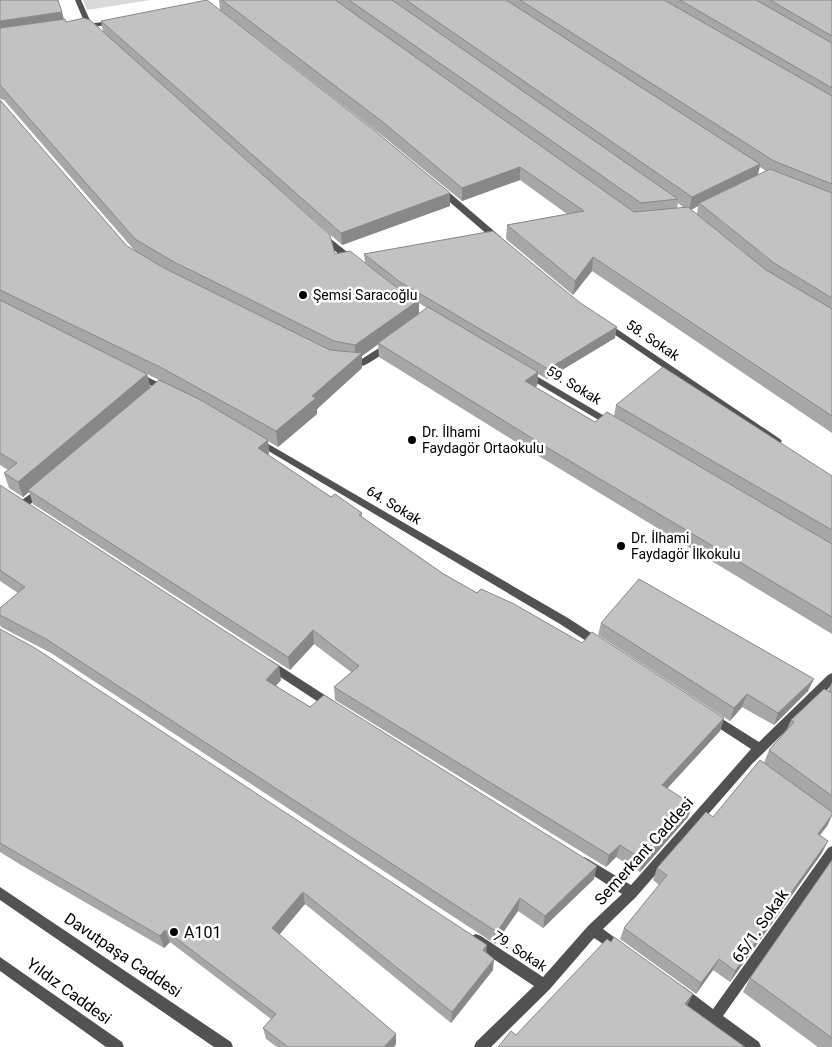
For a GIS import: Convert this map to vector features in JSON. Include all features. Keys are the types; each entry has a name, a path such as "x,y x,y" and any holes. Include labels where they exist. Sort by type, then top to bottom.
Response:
{"street":[{"path":"78,0 89,26 103,39"},
{"path":"69,29 126,20"},
{"path":"431,183 505,245"},
{"path":"312,228 358,265"},
{"name":"58. Sokak","path":"597,319 784,445"},
{"path":"341,362 358,366 399,337"},
{"name":"59. Sokak","path":"515,367 617,427"},
{"path":"128,371 158,391 179,396"},
{"name":"64. Sokak","path":"248,436 564,621 605,647"},
{"path":"25,504 48,484"},
{"path":"257,656 340,711"},
{"name":"Semerkant Caddesi","path":"481,1047 544,984 593,930 632,893 752,763 760,749 821,696 832,678"},
{"path":"703,712 760,749"},
{"name":"65/1. Sokak","path":"714,1018 832,852"},
{"path":"573,857 632,893"},
{"name":"Davutpaşa Caddesi","path":"0,893 226,1047"},
{"path":"593,930 626,953"},
{"name":"79. Sokak","path":"470,936 544,984"},
{"name":"Yıldız Caddesi","path":"0,962 117,1047"},
{"path":"666,983 754,1047"}],"shaded area":[{"path":"83,0 151,0 87,10"}],"building":[{"path":"0,0 58,0 62,12 0,21"},
{"path":"207,0 375,131 450,193 341,233 101,21"},
{"path":"222,0 335,0 634,212 688,207 766,270 832,309 832,416 593,257 575,281 507,225 584,211 520,167 462,188 384,123"},
{"path":"349,0 392,0 678,199 641,203"},
{"path":"406,0 506,0 760,164 692,197"},
{"path":"520,0 664,0 832,96 832,184 774,161"},
{"path":"680,0 756,0 832,43 832,88"},
{"path":"770,0 832,0 832,36"},
{"path":"84,18 90,20 330,235 335,254 350,251 392,284 419,300 355,345 334,341 174,262 135,239 0,85 0,28 65,19 66,22"},
{"path":"0,100 127,246 166,269 330,350 362,353 312,396 316,398 276,431 162,368 0,290"},
{"path":"770,169 832,193 832,298 774,263 699,203"},
{"path":"493,231 579,302 617,327 548,369 400,282 364,254"},
{"path":"0,300 147,374 18,482 4,473 17,463 0,453"},
{"path":"428,307 538,372 525,381 595,422 607,412 832,544 832,617 543,445 378,343"},
{"path":"663,367 832,476 832,530 616,405"},
{"path":"159,380 199,399 268,440 258,448 331,497 335,494 362,513 359,515 442,573 477,593 481,589 514,604 582,643 592,632 724,718 662,785 693,805 643,860 620,845 609,855 334,687 359,666 313,630 288,657 28,490"},
{"path":"0,485 279,666 266,680 310,707 324,695 597,866 545,916 520,898 497,932 46,639 0,615 0,608 25,587 0,570"},
{"path":"639,579 814,679 778,713 747,694 734,708 601,623"},
{"path":"0,629 35,648 487,945 483,950 494,959 452,1012 303,892 272,928 396,1034 384,1047 288,1047 263,1028 276,1014 165,930 160,936 0,843"},
{"path":"824,689 832,693 832,796 769,750 794,722 791,720"},
{"path":"760,760 832,812 832,815 818,834 828,841 735,971 719,959 701,983 624,928 667,875 657,868 706,812 713,817"},
{"path":"832,860 832,1038 750,978"},
{"path":"614,937 693,994 685,1004 745,1047 498,1047 511,1031 516,1035 607,939 611,942"}],"place":[{"name":"Şemsi Saracoğlu","path":"303,295"},
{"name":"Dr. İlhami Faydagör Ortaokulu","path":"412,440"},
{"name":"Dr. İlhami Faydagör İlkokulu","path":"621,546"},
{"name":"A101","path":"174,932"}]}
